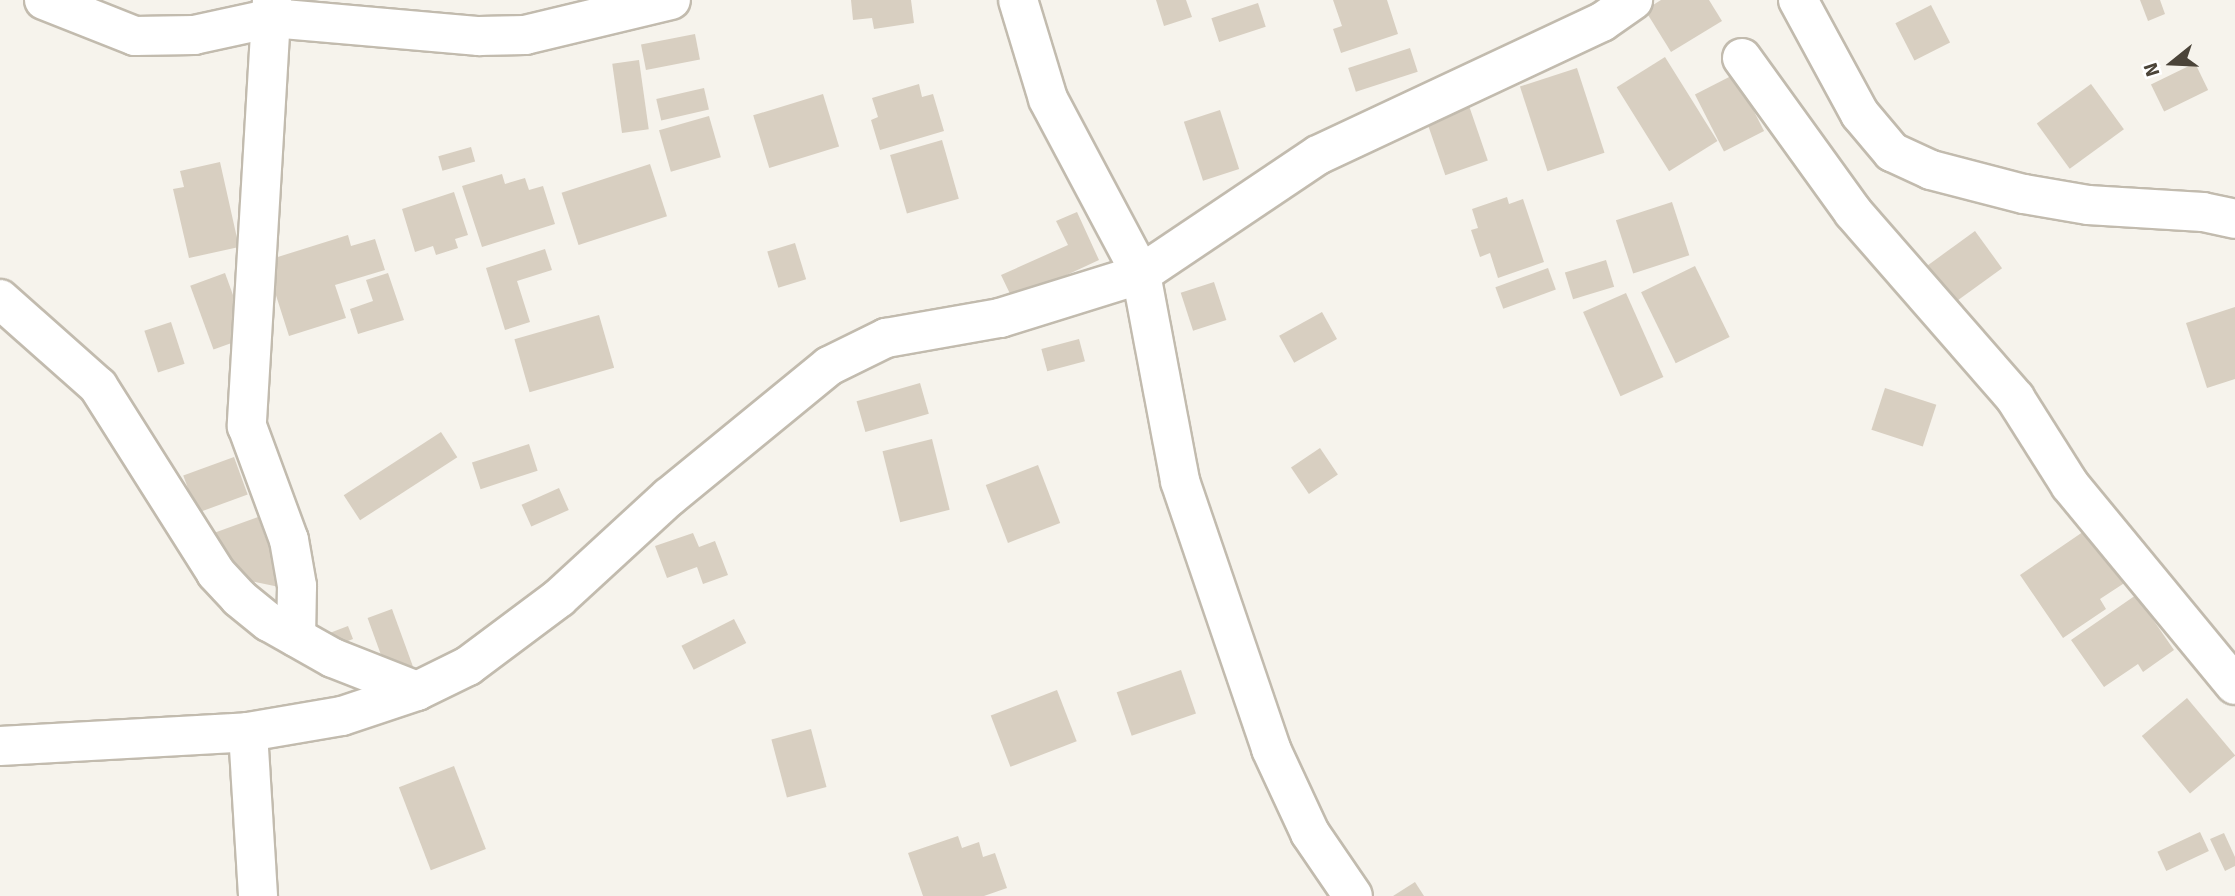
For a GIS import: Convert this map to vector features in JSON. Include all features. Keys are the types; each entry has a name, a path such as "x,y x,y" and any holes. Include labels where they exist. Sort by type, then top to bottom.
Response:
{"street":[{"path":"44,0 135,37 194,35 272,9 479,36 525,35 671,0"},
{"path":"1018,0 1048,99 1142,274 1180,481 1249,684 1294,803 1353,896"},
{"path":"0,746 248,732 342,716 417,691 468,666 559,597 669,496 829,366 886,338 1000,318 1142,274 1318,155 1580,33 1633,0"},
{"path":"1798,0 1860,114 1892,152 1931,170 2024,194 2088,205 2203,212 2235,219"},
{"path":"272,9 247,426 289,540 297,586 296,637"},
{"path":"1742,58 1853,212 2014,398 2070,485 2235,685"},
{"path":"0,299 98,386 216,573 239,598 296,637 333,658 417,691"},
{"path":"248,732 258,896"}],"building":[{"path":"851,0 911,0 914,23 874,29 872,18 853,20"},
{"path":"1156,0 1186,0 1192,17 1164,26"},
{"path":"1333,0 1387,0 1398,34 1341,53 1333,29 1342,26"},
{"path":"1661,0 1709,0 1722,21 1671,52 1645,10"},
{"path":"2140,0 2160,0 2165,14 2148,21"},
{"path":"1258,3 1266,27 1219,42 1211,18"},
{"path":"1931,5 1950,42 1914,61 1895,23"},
{"path":"695,34 700,60 646,70 641,44"},
{"path":"1410,48 1418,72 1356,92 1348,68"},
{"path":"1665,57 1717,141 1669,171 1617,87"},
{"path":"639,60 649,129 622,133 612,64"},
{"path":"2195,63 2208,90 2164,111 2151,84"},
{"path":"1577,68 1605,153 1547,171 1520,87"},
{"path":"1735,74 1764,131 1724,151 1695,94"},
{"path":"919,84 922,97 933,94 944,131 880,150 871,120 878,117 872,98"},
{"path":"2091,84 2124,129 2070,169 2037,123"},
{"path":"704,88 709,109 661,120 656,99"},
{"path":"823,94 839,147 769,168 753,115"},
{"path":"1467,100 1488,161 1445,175 1424,115"},
{"path":"1220,110 1239,169 1203,181 1184,122"},
{"path":"709,116 721,157 671,172 659,130"},
{"path":"942,140 959,199 907,214 890,155"},
{"path":"471,147 475,161 442,171 438,156"},
{"path":"220,162 239,247 189,258 173,189 184,187 180,171"},
{"path":"650,164 667,216 579,245 562,193"},
{"path":"502,174 505,184 525,178 529,190 543,186 555,224 482,247 462,186"},
{"path":"454,192 468,235 455,239 458,248 436,255 433,246 415,252 402,209"},
{"path":"1507,197 1509,204 1523,199 1544,262 1498,278 1490,253 1480,257 1471,230 1478,228 1472,209"},
{"path":"1672,202 1689,255 1633,273 1616,220"},
{"path":"1077,212 1099,260 1013,300 1001,275 1068,245 1056,221"},
{"path":"1975,231 2002,268 1943,311 1916,274"},
{"path":"348,235 351,246 375,239 385,270 335,285 346,318 289,336 265,261"},
{"path":"795,243 806,279 778,288 767,251"},
{"path":"545,249 552,270 517,281 530,322 505,330 486,268"},
{"path":"1606,260 1614,287 1573,299 1565,273"},
{"path":"1695,266 1730,337 1676,363 1641,292"},
{"path":"1548,268 1556,290 1503,309 1495,287"},
{"path":"225,273 248,337 213,350 190,286"},
{"path":"388,273 404,320 358,334 350,309 373,301 366,280"},
{"path":"1214,282 1226,320 1193,331 1181,293"},
{"path":"1626,293 1663,377 1620,396 1583,312"},
{"path":"2235,307 2235,379 2207,388 2186,323"},
{"path":"1322,312 1337,339 1294,363 1279,336"},
{"path":"599,315 614,368 530,392 514,339"},
{"path":"171,322 185,364 158,372 144,331"},
{"path":"1079,339 1085,361 1047,371 1041,349"},
{"path":"920,383 929,414 865,432 857,401"},
{"path":"1885,388 1936,405 1923,447 1871,430"},
{"path":"441,432 457,457 360,520 344,495"},
{"path":"932,439 950,510 900,522 883,451"},
{"path":"529,444 538,471 481,489 472,463"},
{"path":"1320,448 1338,475 1309,494 1291,468"},
{"path":"234,457 248,495 197,513 183,475"},
{"path":"1038,465 1060,523 1008,543 986,485"},
{"path":"559,488 569,510 531,527 522,505"},
{"path":"258,517 284,588 245,580 200,538"},
{"path":"2093,525 2129,580 2100,599 2106,609 2063,638 2020,575"},
{"path":"693,533 699,547 715,541 728,575 703,584 697,567 667,578 655,546"},
{"path":"2136,595 2174,650 2143,672 2138,664 2104,687 2071,640"},
{"path":"392,609 413,666 388,675 368,618"},
{"path":"734,619 746,643 694,670 681,646"},
{"path":"348,626 353,639 329,648 324,635"},
{"path":"1181,670 1196,713 1132,736 1117,692"},
{"path":"1057,690 1077,741 1010,767 991,715"},
{"path":"2187,698 2235,755 2190,793 2142,736"},
{"path":"811,729 827,787 787,798 771,740"},
{"path":"454,766 486,849 431,870 399,787"},
{"path":"2200,832 2209,851 2166,871 2157,852"},
{"path":"2224,833 2235,857 2235,866 2225,871 2210,839"},
{"path":"958,836 962,848 979,842 983,857 995,853 1007,888 984,896 923,896 908,853"},
{"path":"1415,882 1424,896 1393,896"}]}
